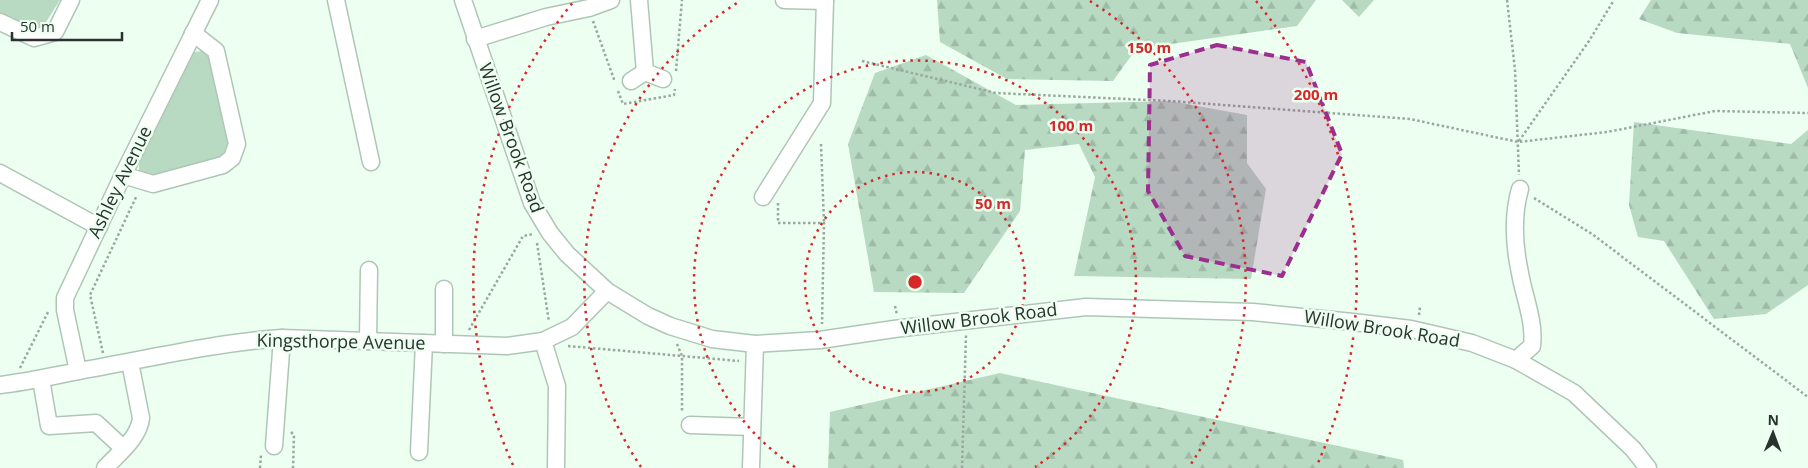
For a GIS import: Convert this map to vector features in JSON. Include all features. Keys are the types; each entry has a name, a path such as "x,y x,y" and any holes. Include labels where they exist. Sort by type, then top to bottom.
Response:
{"street":[{"path":"0,22 34,38 55,32 71,0"},
{"name":"Ashley Avenue","path":"65,298 123,175 210,0"},
{"path":"336,0 371,162"},
{"name":"Willow Brook Road","path":"463,0 532,203 550,233 579,267 607,291 648,316 670,326 712,339 755,344 820,340 1086,307 1253,312 1411,329 1472,342 1516,360 1574,393 1633,449 1648,468"},
{"path":"475,39 546,18 589,8 611,0"},
{"path":"639,0 645,72"},
{"path":"763,197 822,103 825,1 784,0"},
{"path":"123,175 153,184 223,165 232,158 237,144 216,51 194,34"},
{"path":"630,81 645,72 663,78"},
{"path":"0,173 99,227"},
{"path":"1516,360 1532,346 1533,337 1520,275 1514,231 1520,189"},
{"path":"368,341 369,270"},
{"path":"444,289 444,344"},
{"name":"Kingsthorpe Avenue","path":"8,384 130,362 182,350 248,340 282,338 508,346 548,339 572,327 607,291"},
{"path":"65,298 65,310 78,371"},
{"path":"274,446 282,338"},
{"path":"548,339 557,386 556,468"},
{"path":"419,452 424,343"},
{"path":"751,468 755,344"},
{"path":"105,468 140,426 141,418 130,362"},
{"path":"41,378 49,426 96,422 123,448"},
{"path":"690,425 752,427"}],"path":[{"path":"1507,0 1515,70 1520,189 1592,234 1808,397"},
{"path":"1518,142 1589,41 1614,0"},
{"path":"862,61 996,94 1170,101 1410,119 1518,142 1608,132 1715,111 1808,113"},
{"path":"820,340 824,222 821,144"},
{"path":"777,174 778,223 824,222"},
{"path":"105,366 90,295 143,181"},
{"path":"466,345 468,332 523,236 536,234 548,339 559,345 754,362"},
{"path":"8,384 18,372 57,295 65,298"},
{"path":"962,468 967,321"},
{"path":"670,326 682,356 681,426 690,425"}],"highlighted area":[{"path":"1217,45 1306,62 1342,154 1282,276 1185,256 1148,191 1150,65"}],"green space":[{"path":"0,0 60,0 43,27 19,24 0,14"},
{"path":"937,0 1316,0 1297,26 1136,49 1113,81 1007,79 940,42"},
{"path":"1342,0 1374,0 1359,17"},
{"path":"1651,0 1808,0 1808,88 1790,44 1677,33 1639,19"},
{"path":"203,51 211,59 231,138 226,150 216,161 154,176 139,170 139,163 194,52"},
{"path":"926,55 1016,105 1170,101 1247,115 1247,163 1266,189 1251,279 1074,276 1095,177 1079,144 1025,150 1020,211 964,293 874,292 848,144 875,73"},
{"path":"1634,122 1791,144 1808,130 1808,285 1766,314 1714,319 1664,241 1638,237 1629,205"},
{"path":"1000,373 1403,460 1404,468 828,468 830,412"}]}
